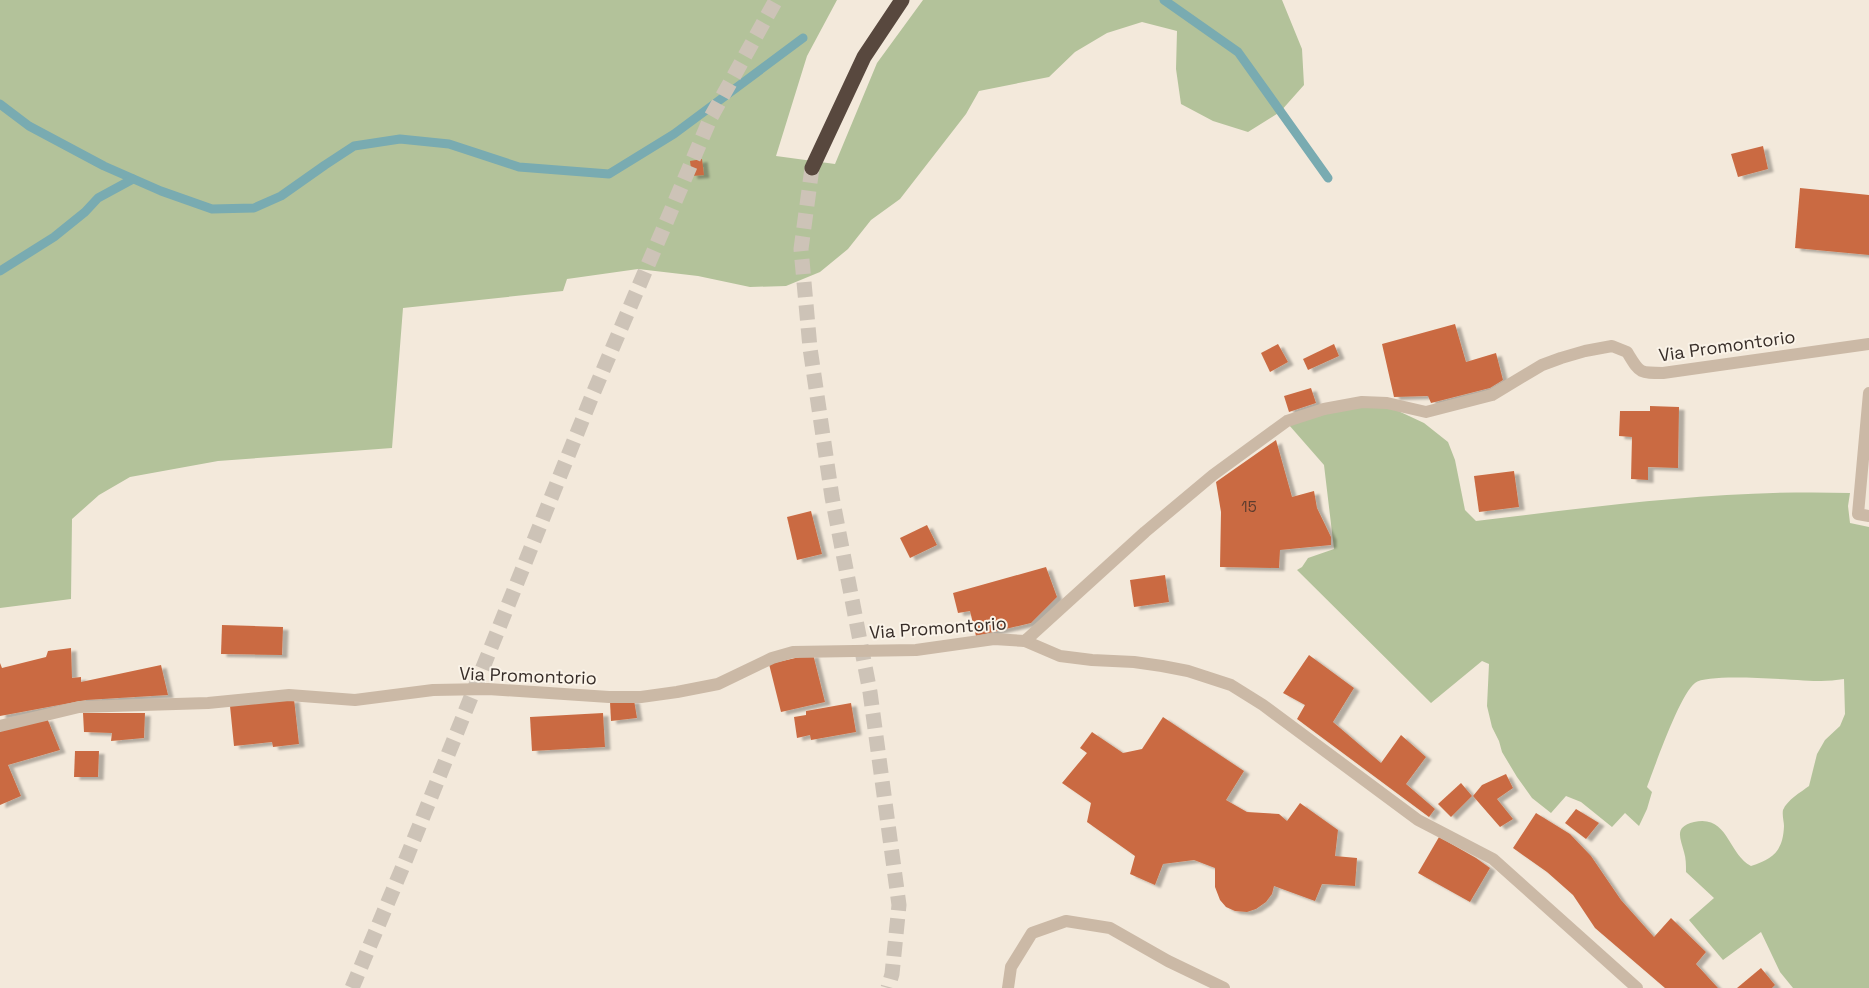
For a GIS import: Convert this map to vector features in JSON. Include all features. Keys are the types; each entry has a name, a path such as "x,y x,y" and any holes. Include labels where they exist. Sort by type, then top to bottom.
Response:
{"highway":[{"path":"812,168 864,57 902,0"}],"street":[{"name":"Via Promontorio","path":"0,726 80,708 208,703 289,694 355,700 433,690 488,689 609,697 641,697 718,684 772,658 793,652 916,650 994,640 1025,641 1145,532 1190,494 1287,421 1324,409 1362,402 1387,403 1426,412 1492,395 1542,365 1584,351 1612,346 1627,352 1638,370 1646,373 1663,374 1869,344"},
{"path":"1869,393 1858,514 1869,516"},
{"path":"1025,641 1060,656 1162,666 1188,671 1231,686 1263,705 1418,820 1493,859 1637,988"},
{"path":"1008,988 1011,967 1032,933 1066,921 1110,928 1168,961 1224,988"}],"green space":[{"path":"0,0 837,0 807,56 776,156 835,164 877,63 923,0 1282,0 1302,49 1304,85 1280,112 1248,132 1213,121 1181,104 1176,69 1177,31 1142,22 1107,33 1075,52 1049,77 979,91 966,114 900,199 871,220 848,249 820,272 786,286 750,287 698,276 638,269 567,279 563,291 403,308 392,448 218,461 130,477 99,495 72,519 71,599 0,608"},
{"path":"1373,406 1394,409 1424,423 1448,442 1455,460 1465,510 1476,521 1616,504 1709,496 1803,492 1850,493 1848,506 1850,523 1869,527 1869,988 1793,988 1780,972 1761,932 1723,960 1689,920 1714,898 1686,872 1685,857 1680,837 1683,827 1694,822 1705,821 1721,829 1737,853 1751,866 1771,857 1782,842 1783,810 1785,806 1809,786 1817,754 1825,740 1840,726 1845,714 1844,679 1821,681 1717,678 1695,683 1682,701 1662,748 1647,787 1652,792 1639,826 1625,813 1612,827 1581,802 1566,796 1551,813 1532,798 1502,752 1492,727 1487,706 1489,664 1482,661 1431,703 1297,570 1302,567 1308,558 1334,549 1324,465 1289,425 1338,410"}],"building":[{"path":"1763,146 1768,169 1738,177 1731,154"},
{"path":"702,159 704,175 692,176 690,161"},
{"path":"1800,188 1869,195 1869,255 1795,248"},
{"path":"1455,324 1466,362 1496,353 1503,380 1490,388 1431,403 1428,396 1394,397 1382,344"},
{"path":"1278,344 1288,362 1270,372 1261,353"},
{"path":"1334,344 1339,356 1308,370 1303,359"},
{"path":"1311,388 1316,403 1289,412 1284,396"},
{"path":"1650,406 1679,407 1678,468 1648,467 1648,480 1631,479 1632,437 1619,436 1620,411 1650,411"},
{"path":"1276,440 1292,497 1314,491 1317,508 1331,537 1331,545 1280,550 1279,568 1220,567 1221,512 1216,482"},
{"path":"1514,471 1519,507 1479,512 1474,476"},
{"path":"811,511 822,554 797,560 787,517"},
{"path":"927,525 937,545 910,558 900,538"},
{"path":"1046,567 1057,597 1031,623 976,636 970,611 958,613 953,593"},
{"path":"1165,575 1169,602 1134,607 1130,580"},
{"path":"222,625 283,627 282,655 221,654"},
{"path":"71,648 72,678 81,677 81,682 161,665 168,695 86,700 0,716 0,663 2,668 46,657 48,651"},
{"path":"813,654 825,702 781,712 769,664"},
{"path":"1309,655 1354,688 1333,722 1381,763 1401,735 1426,757 1406,784 1435,809 1429,817 1297,719 1305,705 1283,693"},
{"path":"294,699 299,744 273,747 272,742 234,746 230,706"},
{"path":"634,700 637,718 611,721 610,702"},
{"path":"851,703 856,732 811,740 810,735 797,738 794,717 806,715 806,711"},
{"path":"83,713 145,713 144,738 111,741 112,733 84,732"},
{"path":"603,713 605,747 532,751 530,717"},
{"path":"1163,717 1244,771 1226,800 1247,812 1279,814 1287,821 1300,803 1338,830 1335,856 1357,858 1355,886 1322,884 1315,901 1274,886 1272,894 1266,902 1256,909 1247,912 1235,911 1226,907 1220,900 1215,887 1215,868 1194,860 1163,864 1155,885 1130,874 1135,856 1087,822 1091,803 1062,783 1087,753 1080,748 1092,732 1123,753 1142,749"},
{"path":"47,718 60,750 8,765 21,796 0,805 0,731"},
{"path":"75,751 99,751 98,777 74,777"},
{"path":"1506,774 1513,788 1497,799 1513,819 1500,827 1473,796 1482,785"},
{"path":"1461,783 1472,796 1451,817 1438,804"},
{"path":"1576,809 1599,823 1586,839 1565,823"},
{"path":"1536,813 1570,834 1591,856 1621,900 1654,937 1671,918 1706,952 1696,964 1718,988 1665,988 1595,928 1573,895 1547,872 1513,848"},
{"path":"1439,837 1490,868 1470,902 1418,873"},
{"path":"1761,968 1775,985 1772,988 1737,988"}],"waterway":[{"path":"1164,0 1238,52 1328,178"},
{"path":"0,104 29,126 104,166 161,191 212,209 254,208 281,196 354,146 400,139 449,144 519,167 609,174 674,134 803,38"},
{"path":"0,271 54,237 85,212 98,198 133,179"}],"tunnel":[{"path":"352,988 406,859 592,396 711,117 776,0"},
{"path":"812,168 801,249 810,348 832,497 870,692 899,905 892,974 888,988"}]}
